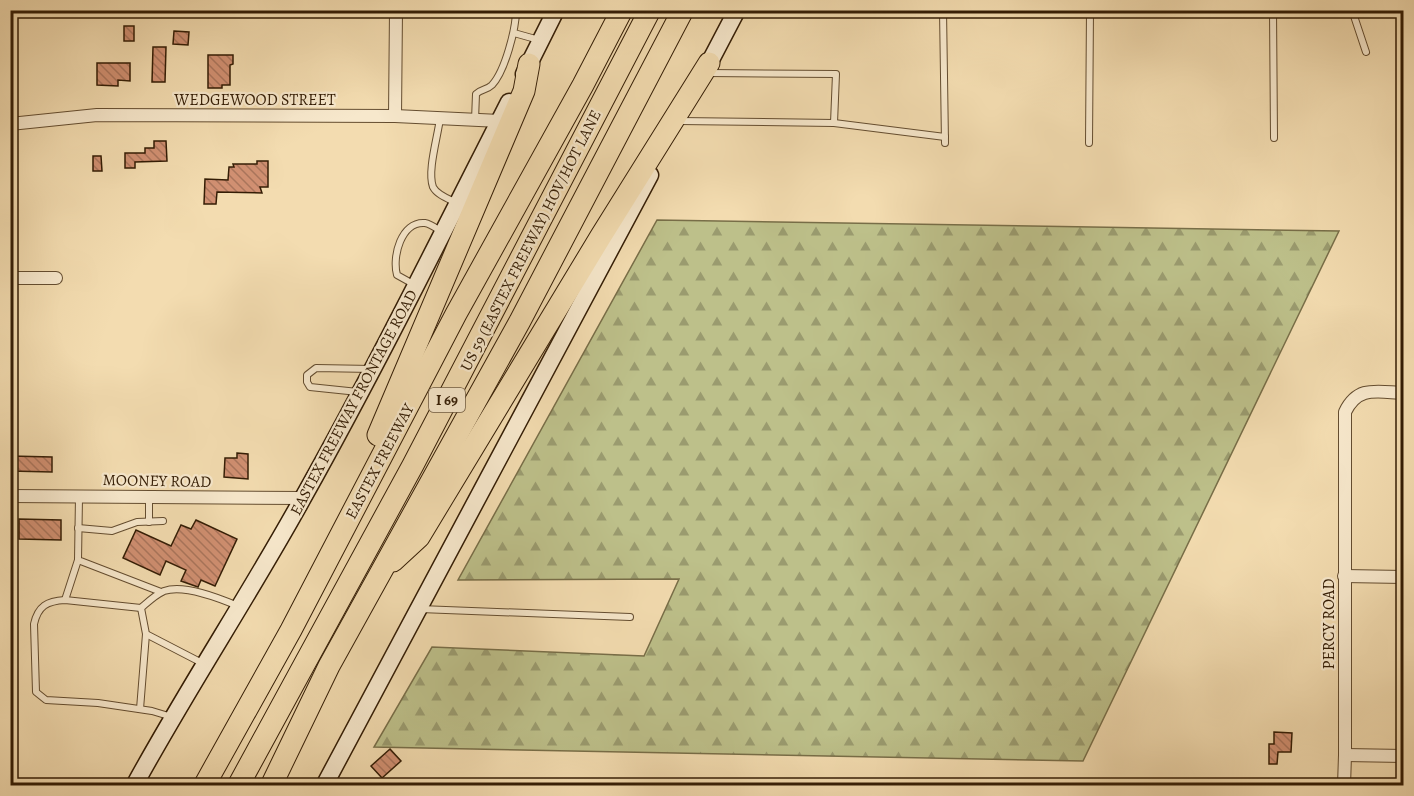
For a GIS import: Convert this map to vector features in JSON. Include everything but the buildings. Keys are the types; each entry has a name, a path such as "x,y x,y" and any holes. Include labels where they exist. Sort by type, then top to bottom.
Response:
{"highway":[{"name":"EASTEX FREEWAY","path":"204,786 291,630 456,314 583,86 622,10"},
{"name":"US 59 (EASTEX FREEWAY) HOV/HOT LANE","path":"238,786 413,465 650,10"},
{"name":"I 69","path":"271,786 329,666 520,321 683,10"},
{"path":"291,630 410,362 524,91 529,64"},
{"path":"378,576 419,537 600,236 707,68"}],"main road":[{"name":"EASTEX FREEWAY FRONTAGE ROAD","path":"136,785 172,717 303,498 361,392 556,10"},
{"path":"324,786 737,10"}],"street":[{"path":"395,116 396,10"},
{"name":"WEDGEWOOD STREET","path":"10,124 97,115 395,116 500,121"},
{"path":"10,278 56,278"},
{"name":"PERCY ROAD","path":"1344,786 1345,412 1351,400 1359,393 1404,393"},
{"name":"MOONEY ROAD","path":"10,496 303,498"},
{"path":"1344,576 1404,577"},
{"path":"1345,755 1404,756"}],"lane":[{"path":"475,120 476,94 490,87 496,80 513,33 516,10"},
{"path":"678,121 834,123 945,140 943,10"},
{"path":"1089,10 1089,144"},
{"path":"1273,10 1274,138"},
{"path":"1352,10 1366,52"},
{"path":"513,33 541,41"},
{"path":"707,68 836,74 834,123"},
{"path":"440,118 431,173 433,187 441,195 457,204"},
{"path":"416,285 398,275 394,264 397,248 406,232 415,225 426,223 443,232"},
{"path":"361,392 310,387 307,375 316,368 372,369"},
{"path":"65,600 78,560 79,496"},
{"path":"149,497 149,522"},
{"path":"78,528 112,531 137,522 163,521"},
{"path":"78,560 161,592"},
{"path":"172,717 140,709 98,703 56,701 40,697 36,692 33,639 36,615 48,602 65,600 141,608 161,592 172,589 215,596 238,606"},
{"path":"140,709 146,634 141,608"},
{"path":"419,609 630,617"},
{"path":"146,634 204,664"}],"green space":[{"path":"657,220 1339,231 1083,761 374,747 432,647 644,656 679,579 458,580"}]}
